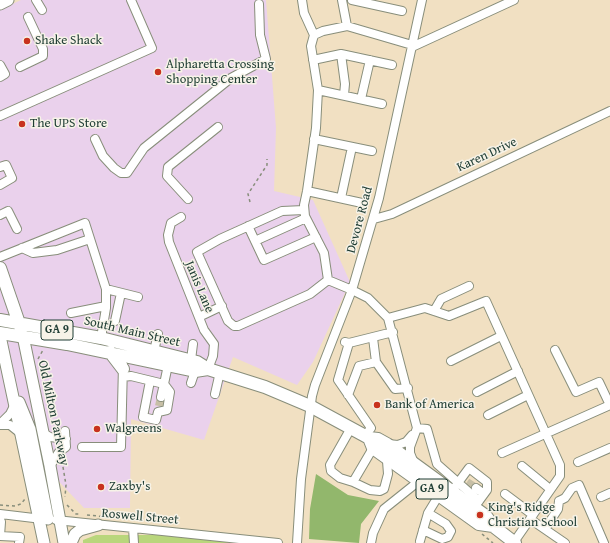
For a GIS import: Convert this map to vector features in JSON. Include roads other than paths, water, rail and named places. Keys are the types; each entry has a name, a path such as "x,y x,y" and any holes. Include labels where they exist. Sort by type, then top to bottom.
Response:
{"highway":[{"name":"Old Milton Parkway","path":"0,268 23,336"},
{"name":"South Main Street","path":"0,320 101,338 154,351 193,366 266,387 310,406 352,428 369,440 389,458 479,524 493,526"},
{"name":"South Main Street","path":"0,335 23,336 110,352 168,365 193,366"},
{"path":"110,352 123,373"},
{"name":"South Main Street","path":"369,440 378,439 414,464 460,483 493,526 515,543"}],"main road":[{"path":"0,4 8,0"},
{"name":"Old Milton Parkway","path":"0,335 21,433 49,519 64,543"},
{"name":"Old Milton Parkway","path":"23,336 50,466 49,519 44,543"},
{"path":"14,399 22,407 30,429 49,519"},
{"path":"71,543 75,534 80,530 98,525"}],"street":[{"path":"36,0 42,10 41,0"},
{"path":"0,116 152,48 132,0"},
{"path":"302,0 304,13 314,36 311,46 318,90 314,139 304,205 305,214 324,253 328,280"},
{"path":"342,0 347,26"},
{"path":"352,0 382,3 402,11"},
{"name":"Devore Road","path":"296,543 301,479 310,406 315,385 352,290 374,219 422,0"},
{"path":"314,36 323,31 347,26 412,46 514,0"},
{"path":"95,139 103,156 114,168 121,173 127,173 144,148 232,78 266,59 260,35 259,4"},
{"path":"20,67 43,56 43,49 28,17"},
{"path":"313,60 341,54 392,65"},
{"path":"341,54 345,84 344,95"},
{"path":"361,99 370,60"},
{"path":"0,65 4,74 0,77"},
{"path":"318,90 382,104"},
{"name":"Karen Drive","path":"374,219 392,214 610,111"},
{"path":"188,199 168,176 168,167 218,127"},
{"path":"314,139 372,151"},
{"path":"341,198 352,147"},
{"path":"0,167 6,165 12,178 0,185"},
{"path":"307,191 362,202"},
{"path":"0,215 8,211 17,229"},
{"path":"305,214 282,211 220,239 197,252 228,321 234,326 238,326 310,294 328,280"},
{"path":"256,241 305,214"},
{"name":"Janis Lane","path":"182,217 171,223 169,229 169,242 204,330 214,344 215,394"},
{"path":"0,257 85,223 106,289 106,306 101,338"},
{"path":"248,226 264,260 316,237"},
{"path":"48,238 52,251"},
{"path":"22,248 33,253 52,251 90,239"},
{"path":"328,280 368,298 388,318 408,388 417,428 410,447 410,453 414,464"},
{"path":"434,311 440,299 469,286"},
{"path":"106,289 138,297"},
{"path":"115,321 121,293"},
{"path":"388,318 425,308 449,316 486,301 560,465 560,476 515,543"},
{"path":"71,312 106,306"},
{"path":"199,317 222,306"},
{"path":"353,482 369,440 371,428 338,380 347,343 393,332"},
{"path":"154,351 158,334"},
{"path":"451,361 501,336"},
{"path":"372,338 376,362 395,389 408,388"},
{"path":"192,383 193,344"},
{"path":"502,453 610,405 599,382 576,392 555,350"},
{"path":"82,447 121,447 123,373 125,356"},
{"path":"348,395 359,366 376,362"},
{"path":"161,397 168,365"},
{"path":"477,392 518,372"},
{"path":"123,373 164,384 170,392 167,410 144,417 150,381"},
{"path":"488,414 528,395"},
{"path":"0,424 10,414 14,399"},
{"path":"0,424 10,425 21,433"},
{"path":"352,428 330,465 331,471 340,478 370,490 380,491 384,489 388,474 387,461 389,458"},
{"path":"387,444 398,445 406,442 417,428"},
{"path":"417,428 426,430 436,464 460,483 469,468 487,482 487,490 476,504"},
{"path":"43,433 50,437 66,439 50,466"},
{"path":"578,462 610,448"},
{"path":"522,466 559,501"},
{"path":"371,543 373,533 384,509 414,485 418,479"},
{"path":"559,501 565,498 572,488 578,485 604,543"},
{"path":"476,488 484,494"},
{"path":"601,497 610,492"},
{"path":"505,494 545,529 564,543"},
{"path":"420,541 428,514 439,495"},
{"path":"545,529 558,509 559,501"},
{"path":"423,530 442,539 448,537 451,531 446,524 428,514"},
{"path":"1,518 0,536 20,537 19,543"},
{"name":"Roswell Street","path":"1,518 49,519 222,540 278,543"},
{"path":"133,528 134,543"}],"tunnel":[{"path":"159,406 161,397"},
{"path":"467,482 476,488"}],"place":[{"name":"Shake Shack","path":"27,41"},
{"name":"Alpharetta Crossing Shopping Center","path":"158,72"},
{"name":"The UPS Store","path":"22,124"},
{"name":"Bank of America","path":"377,405"},
{"name":"Walgreens","path":"97,429"},
{"name":"Zaxby's","path":"101,487"},
{"name":"King's Ridge Christian School","path":"480,515"}]}
